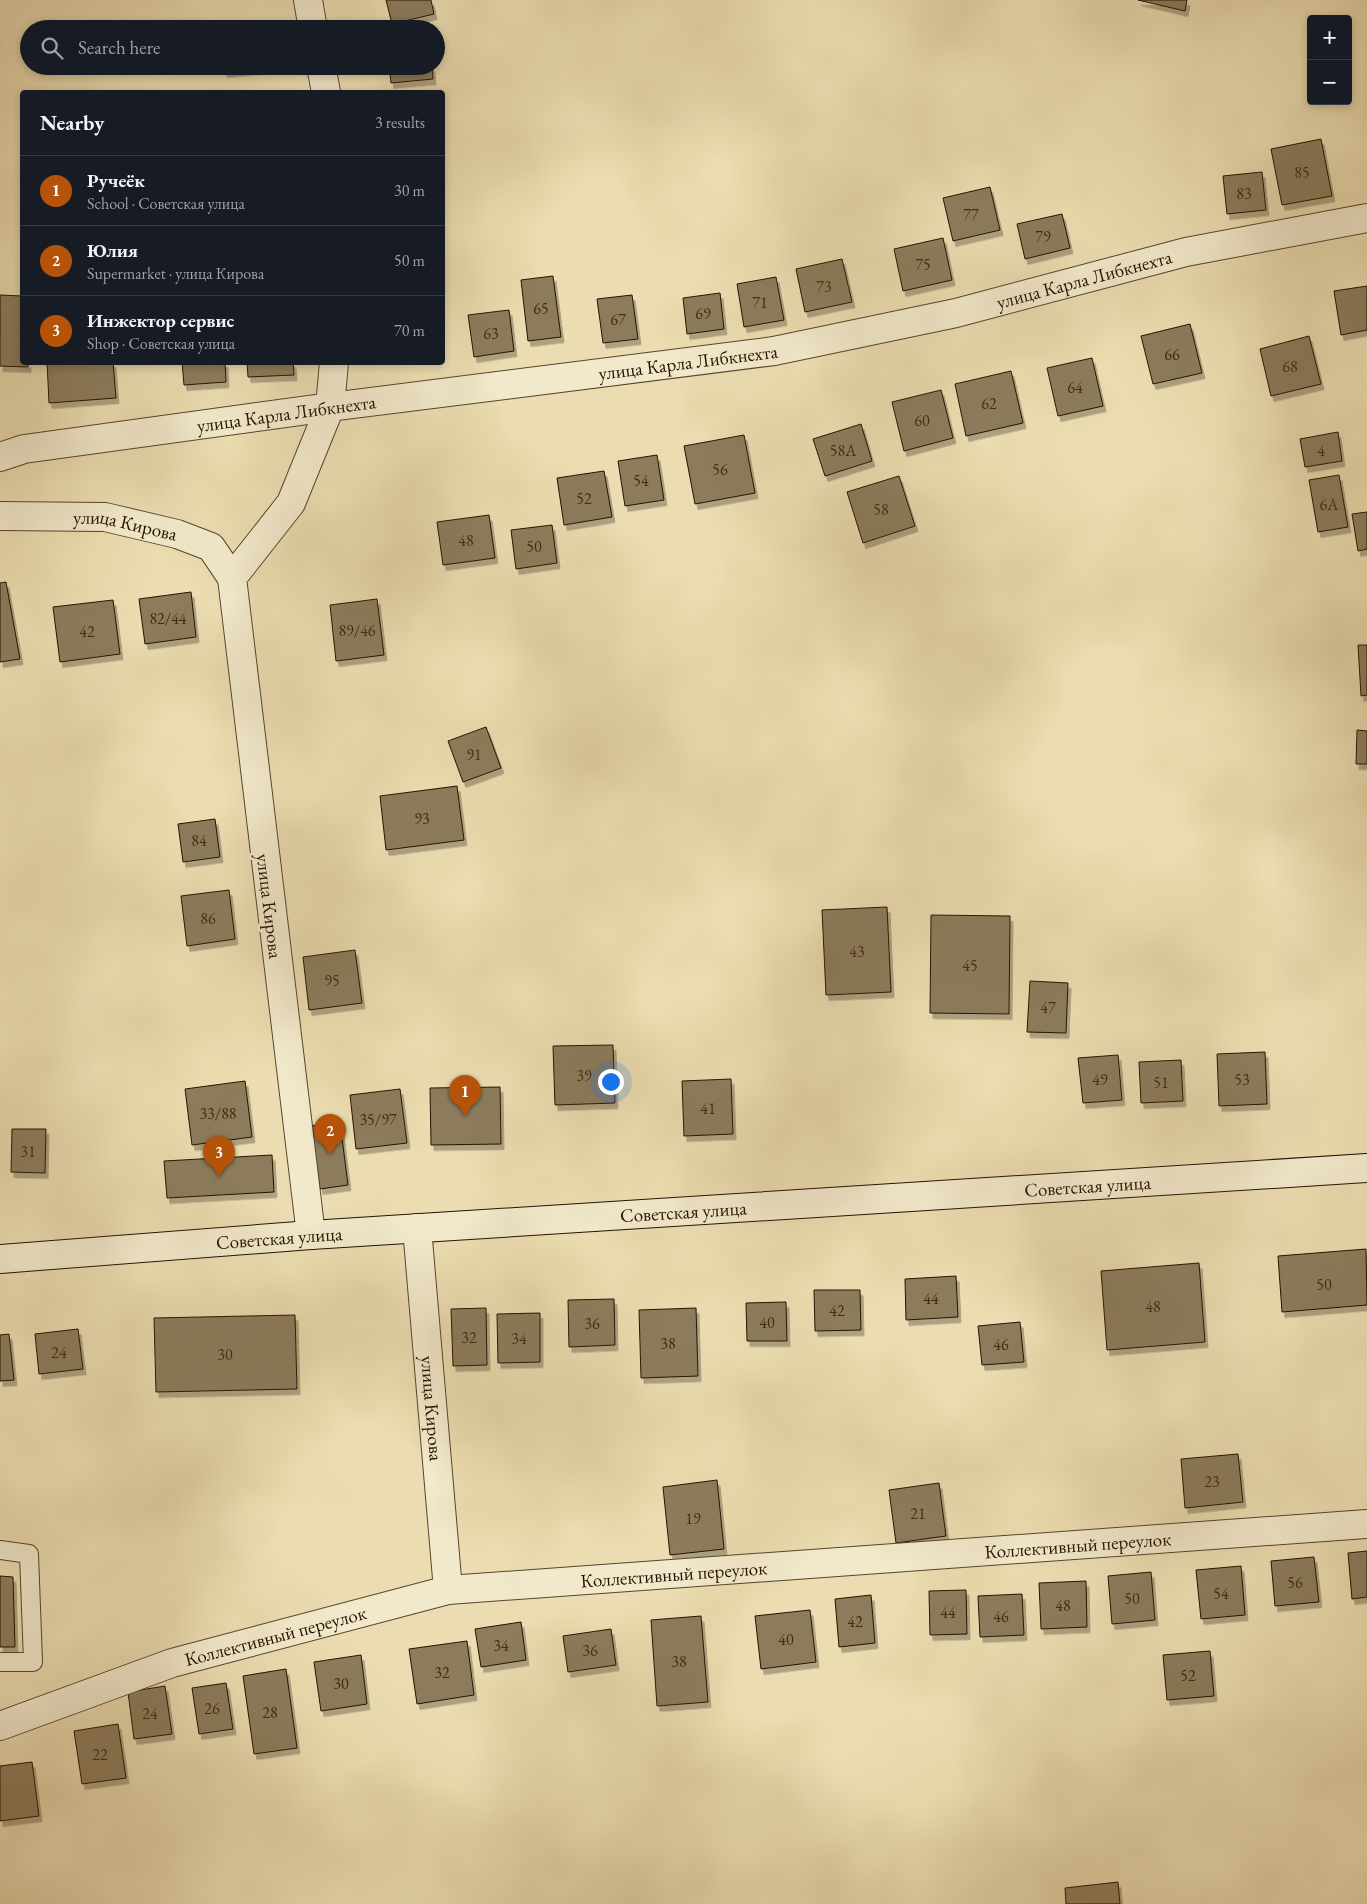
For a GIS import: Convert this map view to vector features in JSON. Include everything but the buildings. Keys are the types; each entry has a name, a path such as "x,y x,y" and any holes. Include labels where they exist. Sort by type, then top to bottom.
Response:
{"street":[{"path":"308,0 311,20"},
{"path":"323,75 326,90"},
{"name":"улица Карла Либкнехта","path":"0,457 24,449 330,407 774,351 956,313 1186,252 1367,218"},
{"path":"232,578 290,504 330,407 334,365"},
{"name":"улица Кирова","path":"0,516 105,517 177,534 211,547 232,578 311,1235"},
{"name":"Советская улица","path":"0,1259 311,1235 1367,1168"},
{"name":"улица Кирова","path":"418,1228 448,1590"},
{"name":"Коллективный переулок","path":"0,1726 172,1663 448,1590 1367,1524"}],"lane":[{"path":"0,1550 29,1554 33,1662 0,1662"}],"place":[{"name":"Ручеёк","path":"465,1116"},
{"name":"Юлия","path":"330,1155"},
{"name":"Инжектор сервис","path":"219,1177"}]}
